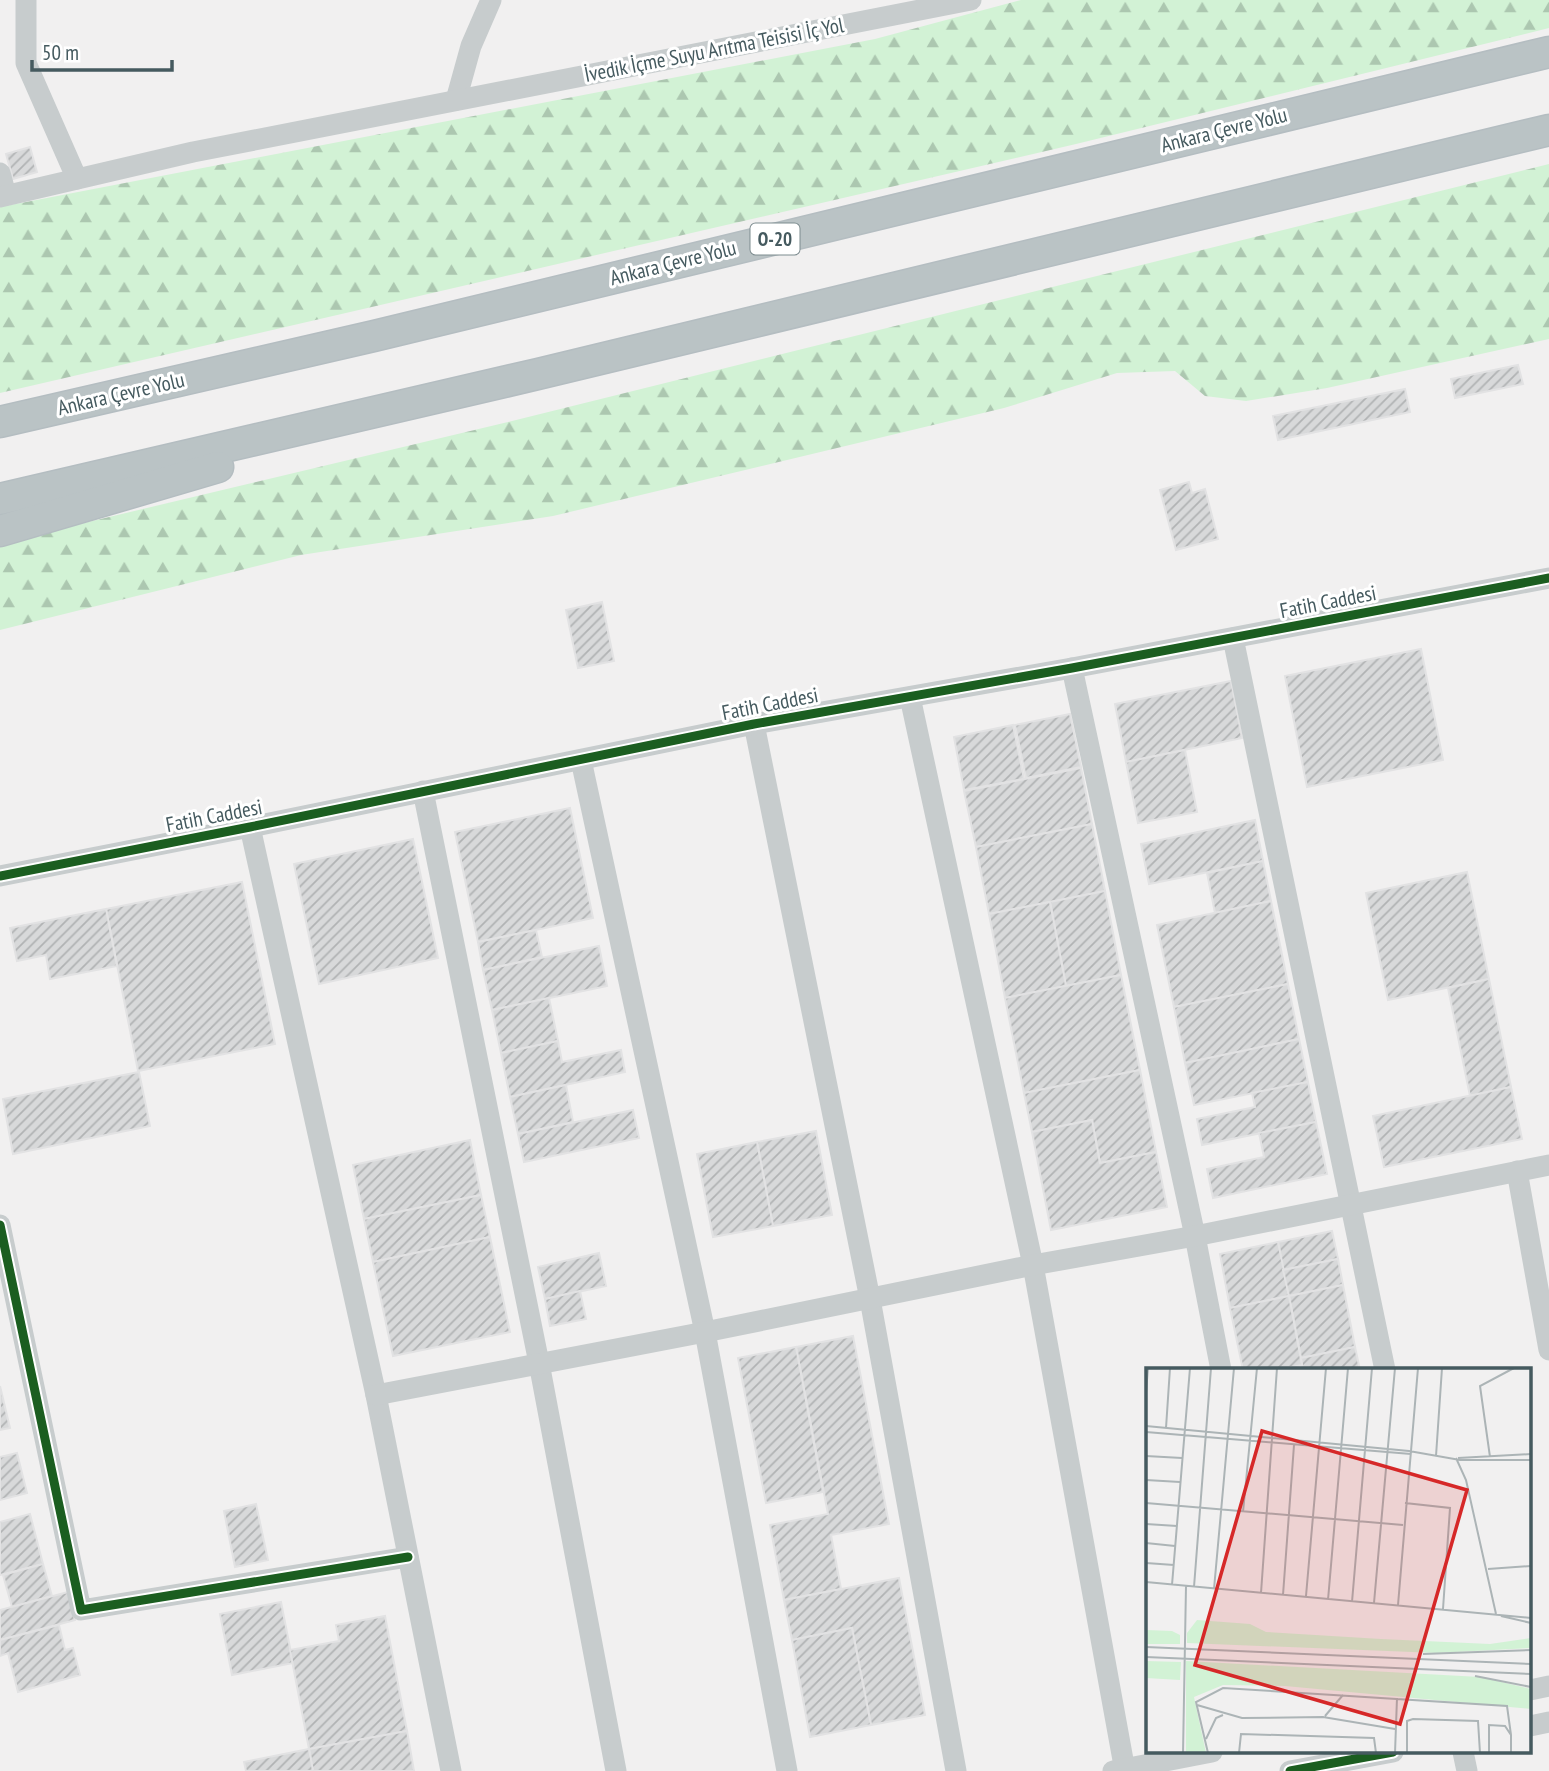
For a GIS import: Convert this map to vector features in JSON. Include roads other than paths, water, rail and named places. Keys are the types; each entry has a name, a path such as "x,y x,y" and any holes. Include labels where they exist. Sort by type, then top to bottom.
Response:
{"highway":[{"name":"Ankara Çevre Yolu","path":"0,422 374,336 1549,52"},
{"path":"0,499 538,374 1549,130"},
{"path":"0,405 374,336"},
{"path":"0,531 538,374"}],"street":[{"path":"26,0 26,63 77,179"},
{"path":"456,100 471,46 491,0"},
{"name":"İvedik İçme Suyu Arıtma Teisisi İç Yol","path":"0,173 3,196 193,152 971,0"},
{"name":"Fatih Caddesi","path":"0,876 754,724 1072,668 1549,578"},
{"path":"1233,638 1385,1368"},
{"path":"1072,668 1195,1236 1221,1368"},
{"path":"910,697 1032,1265 1121,1770 1202,1754"},
{"path":"754,724 870,1299 956,1771"},
{"path":"581,760 705,1332 787,1771"},
{"path":"423,791 539,1363 616,1771"},
{"path":"250,827 376,1395 451,1771"},
{"path":"376,1395 1549,1165"},
{"path":"1517,1171 1549,1350"},
{"path":"0,1225 81,1610 408,1557"},
{"path":"1290,1771 1383,1754"}]}
